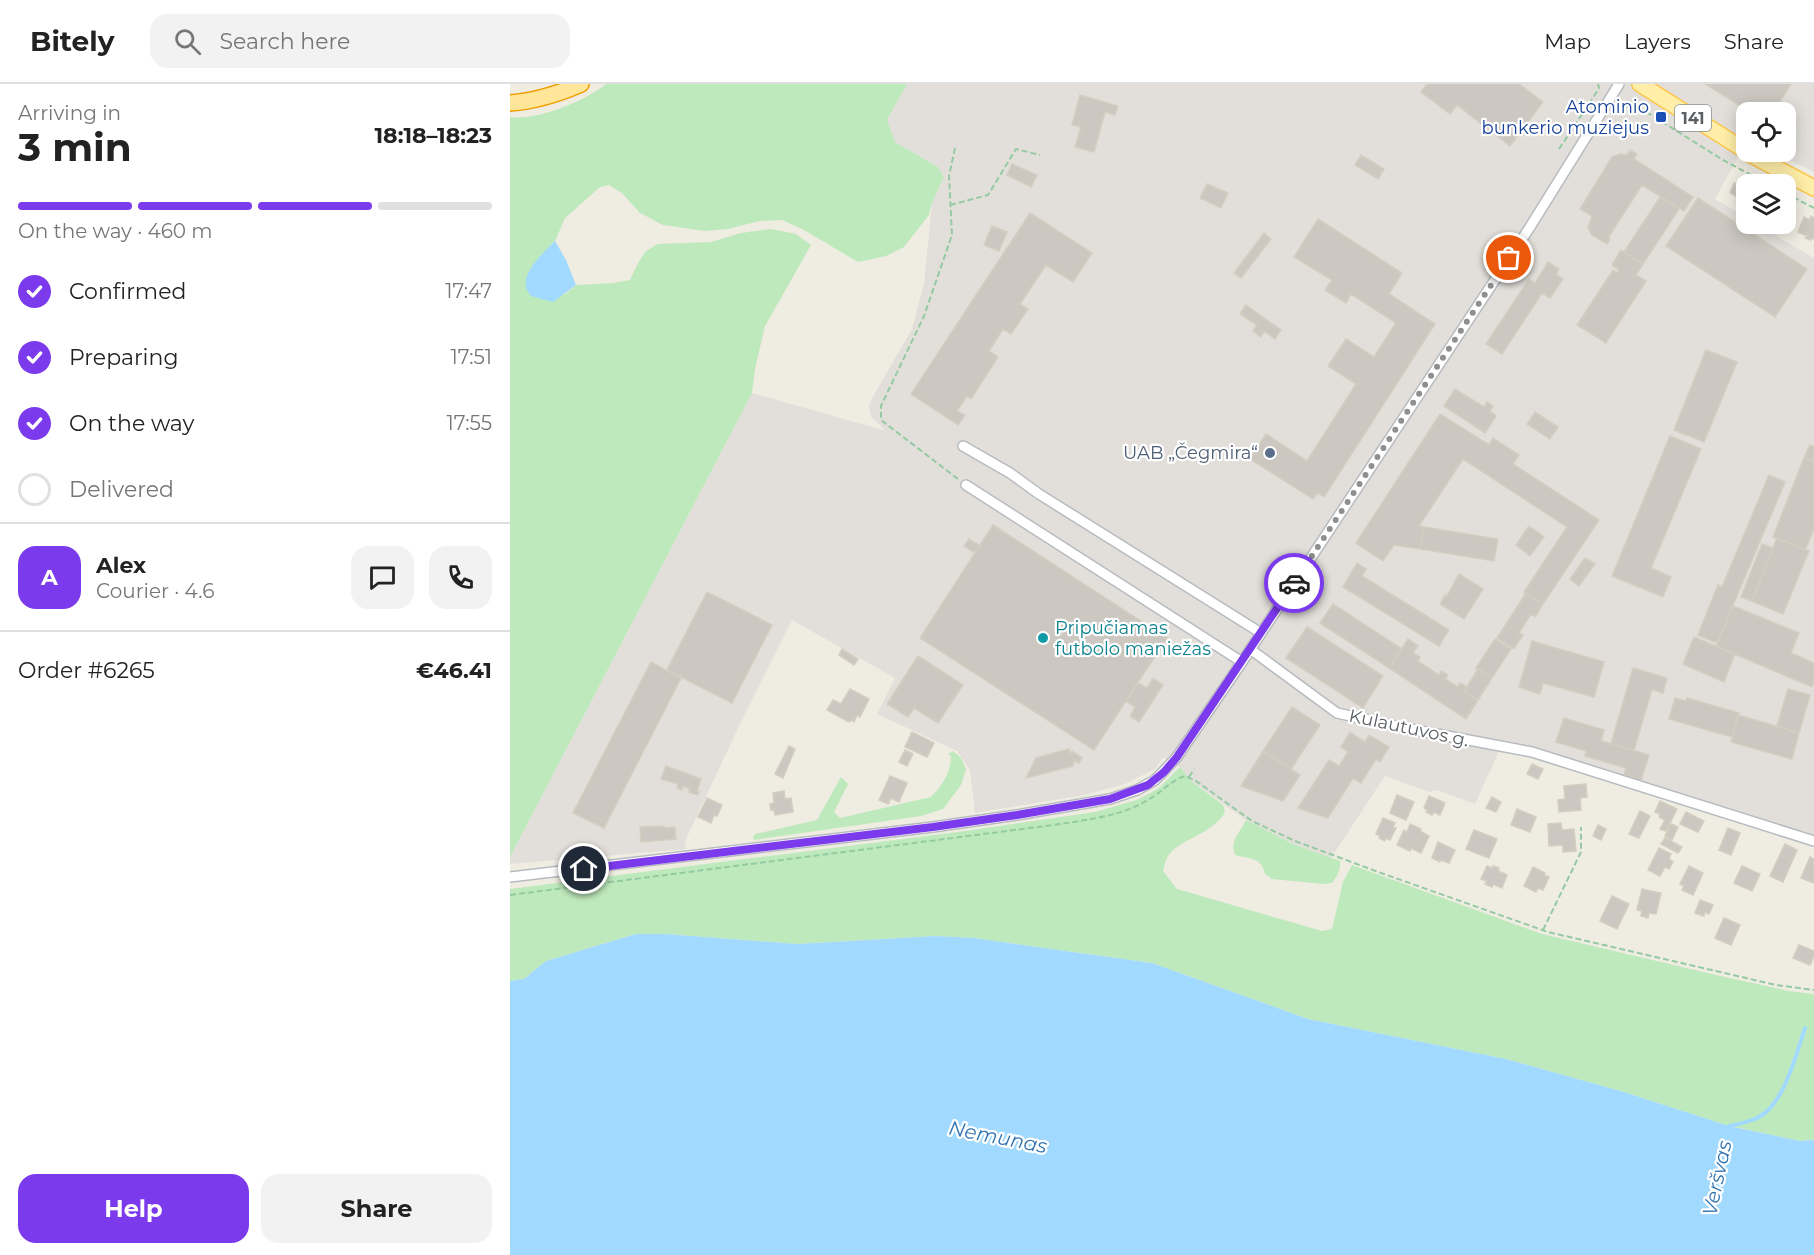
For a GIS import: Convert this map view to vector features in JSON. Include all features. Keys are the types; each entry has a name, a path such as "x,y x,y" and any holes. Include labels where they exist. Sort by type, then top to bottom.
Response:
{"highway":[{"path":"510,103 533,101 581,84"}],"main road":[{"name":"141","path":"1640,84 1736,145"},
{"name":"141","path":"1766,162 1814,188"}],"street":[{"path":"510,877 1017,815 1110,799 1148,785 1170,765 1242,662 1530,227 1619,84"},
{"path":"963,446 1010,473 1039,494 1261,633"},
{"path":"966,485 1242,662"},
{"name":"Kulautuvos g.","path":"1250,649 1337,713 1533,752 1814,841"}],"path":[{"path":"1559,149 1599,88 1598,84"},
{"path":"1596,93 1622,109 1632,103 1749,174"},
{"path":"955,148 949,176 951,235 924,316 881,406 881,420 966,485"},
{"path":"950,205 988,195 1016,149 1040,155"},
{"path":"1796,198 1814,207"},
{"path":"1189,777 1194,769"},
{"path":"510,895 1061,824 1108,815 1134,807 1155,796 1181,777 1189,777 1252,820 1295,841 1543,930 1776,985 1814,989"},
{"path":"1543,930 1581,852 1581,827"}],"shaded area":[{"path":"907,84 1814,84 1814,172 1794,162 1796,162 1796,102 1736,102 1736,160 1715,199 1736,211 1736,234 1773,234 1814,258 1814,836 1504,740 1475,804 1437,790 1429,792 1385,776 1331,858 1293,844 1246,820 1190,780 1180,767 1163,757 1155,769 1125,784 1084,795 975,813 970,770 957,751 877,714 895,678 792,620 685,841 686,849 510,864 510,857 752,393 886,431 871,417 869,406 912,329 924,284 932,203 944,177 938,167 895,142 887,120"}],"green space":[{"path":"606,84 907,84 887,120 895,142 938,167 944,177 929,215 904,247 886,256 858,262 804,230 782,220 760,221 727,229 705,231 663,225 640,213 622,193 609,185 600,187 565,218 555,241 536,262 564,295 576,285 630,280 646,251 658,244 711,242 741,233 771,229 796,234 811,245 765,326 752,393 510,857 510,117 547,113 574,103"},
{"path":"953,751 961,758 966,769 961,785 943,809 921,816 754,840 755,834 817,820 841,777 848,784 834,812 840,818 931,797 945,778 951,762 951,756 948,754"},
{"path":"1180,767 1190,780 1223,805 1225,812 1212,826 1178,846 1167,858 1163,871 1177,889 1322,931 1332,929 1343,882 1352,865 1542,934 1716,975 1789,991 1814,994 1814,1140 1800,1141 1726,1125 1624,1092 1506,1059 1308,1019 1152,963 974,938 935,936 798,944 636,934 546,961 524,979 510,981 510,889 965,831 1095,812 1137,800 1159,788"},
{"path":"1246,820 1293,844 1340,861 1339,870 1332,883 1272,879 1265,874 1258,862 1235,855 1234,841"}],"water":[{"path":"555,241 576,285 553,302 531,296 526,288 526,281 535,262"},
{"name":"Nemunas","path":"636,934 798,944 935,936 974,938 1152,963 1308,1019 1506,1059 1624,1092 1729,1126 1800,1141 1814,1140 1814,1255 510,1255 510,981 524,979 546,961"}],"building":[{"path":"1427,84 1519,84 1543,102 1510,146 1457,105 1450,114 1421,92"},
{"path":"1705,84 1791,84 1779,102 1736,103"},
{"path":"1080,95 1118,106 1115,115 1105,112 1094,152 1075,147 1081,127 1072,125"},
{"path":"1630,150 1637,154 1634,159 1693,197 1684,211 1642,185 1608,238 1610,239 1607,244 1592,235 1588,228 1592,216 1580,209 1612,157 1620,154 1627,155"},
{"path":"1361,155 1384,169 1378,179 1355,165"},
{"path":"1012,164 1037,175 1031,187 1007,175"},
{"path":"1734,183 1736,184 1736,196 1730,193"},
{"path":"1207,184 1228,193 1221,208 1200,198"},
{"path":"1660,197 1679,209 1643,264 1624,252"},
{"path":"1698,198 1736,223 1736,234 1753,234 1807,269 1775,317 1666,246"},
{"path":"1030,213 1092,253 1073,282 1046,265 1020,304 1028,309 1011,334 1003,329 989,351 998,357 971,399 967,396 957,411 965,415 958,425 911,394"},
{"path":"1811,216 1814,218 1814,239 1811,240 1798,232 1804,217 1810,220"},
{"path":"1318,219 1402,273 1389,294 1435,324 1324,497 1318,493 1313,499 1250,459 1266,434 1307,461 1356,384 1328,366 1346,339 1374,357 1396,323 1351,294 1346,303 1325,290 1332,280 1294,257"},
{"path":"992,226 1007,232 999,251 984,245"},
{"path":"1264,233 1271,239 1241,278 1234,273"},
{"path":"1621,250 1643,264 1636,275 1646,281 1606,343 1577,325 1613,270 1617,273 1619,270 1612,265"},
{"path":"1548,262 1559,269 1556,274 1563,279 1550,298 1542,293 1502,354 1486,344 1529,279 1535,283"},
{"path":"1246,305 1281,330 1275,339 1264,331 1261,337 1253,331 1257,325 1240,314"},
{"path":"1706,350 1737,362 1704,442 1674,430"},
{"path":"1455,389 1484,407 1487,402 1493,406 1490,411 1496,416 1485,433 1444,406"},
{"path":"1535,412 1558,427 1550,439 1527,424"},
{"path":"1440,414 1489,445 1493,438 1519,455 1513,464 1599,520 1543,604 1524,592 1567,527 1463,459 1419,526 1424,527 1420,549 1394,545 1383,561 1356,543"},
{"path":"1670,436 1701,449 1651,568 1671,577 1663,597 1612,576"},
{"path":"1810,445 1814,447 1814,462 1804,458"},
{"path":"1804,458 1814,462 1814,529 1805,550 1773,537"},
{"path":"1769,475 1785,482 1717,643 1698,635 1718,585 1722,587"},
{"name":"Pripučiamas futbolo maniežas","path":"993,525 1167,638 1094,750 920,638"},
{"path":"1529,526 1544,537 1530,556 1516,545"},
{"path":"1424,527 1498,539 1494,561 1420,549"},
{"path":"1777,538 1809,551 1783,614 1752,601"},
{"path":"969,539 980,546 975,553 964,546"},
{"path":"1762,544 1773,548 1752,601 1741,597"},
{"path":"1585,558 1595,564 1579,586 1570,579"},
{"path":"1357,563 1366,569 1362,576 1449,630 1439,646 1343,587"},
{"path":"1459,574 1483,589 1464,619 1440,604"},
{"path":"707,592 772,625 732,703 667,670"},
{"path":"1526,593 1543,604 1535,617 1531,614 1519,633 1523,635 1514,649 1497,638"},
{"path":"1333,604 1402,649 1389,668 1320,623"},
{"path":"1733,606 1799,633 1791,653 1814,663 1812,687 1716,646"},
{"path":"1307,627 1383,676 1363,708 1286,658"},
{"path":"1694,637 1735,654 1724,682 1683,664"},
{"path":"1408,639 1418,646 1413,653 1420,657 1418,661 1439,675 1441,671 1448,675 1445,679 1458,687 1460,683 1467,687 1464,691 1478,700 1466,719 1389,668"},
{"path":"1495,639 1511,649 1492,678 1476,668"},
{"path":"1532,641 1604,662 1594,697 1543,683 1540,694 1519,687"},
{"path":"842,649 858,659 854,665 839,655"},
{"path":"918,656 963,685 938,723 914,708 908,717 887,704"},
{"path":"651,662 681,678 604,828 573,813"},
{"path":"1633,668 1667,678 1663,693 1652,689 1634,750 1611,744"},
{"path":"1478,669 1492,678 1478,700 1464,691"},
{"path":"1153,678 1163,685 1139,722 1130,716 1135,707 1126,701 1138,683 1147,688"},
{"path":"850,689 869,699 860,717 857,715 854,722 851,720 849,722 827,710 833,700 841,704"},
{"path":"1788,689 1810,695 1799,733 1777,726"},
{"path":"1675,698 1686,701 1687,698 1739,713 1732,737 1669,719"},
{"path":"1292,707 1320,725 1291,769 1263,751"},
{"path":"1738,715 1799,733 1792,759 1731,742"},
{"path":"1564,718 1604,730 1601,741 1649,755 1641,780 1624,775 1626,768 1585,756 1586,751 1556,742"},
{"path":"912,732 934,743 927,757 905,747"},
{"path":"1350,732 1365,742 1369,735 1389,747 1380,762 1376,759 1361,783 1353,778 1328,818 1298,808 1329,760 1339,766 1348,752 1341,747"},
{"path":"789,746 795,749 783,778 775,774"},
{"path":"1069,749 1070,754 1072,751 1082,758 1079,763 1074,760 1073,766 1026,778 1036,758"},
{"path":"905,750 913,754 907,766 899,762"},
{"path":"1263,751 1300,775 1283,801 1241,786"},
{"path":"1532,764 1543,769 1538,779 1527,774"},
{"path":"666,766 701,779 698,795 689,792 690,789 683,786 682,790 677,788 678,784 661,779"},
{"path":"890,776 907,783 899,802 891,798 888,804 879,800"},
{"path":"1586,784 1587,797 1580,798 1581,810 1559,812 1558,800 1565,799 1564,786"},
{"path":"784,791 785,799 791,798 793,812 775,815 770,804 774,803 773,793"},
{"path":"1397,795 1414,802 1406,820 1390,813"},
{"path":"1429,796 1445,803 1440,815 1426,812 1424,808"},
{"path":"1492,797 1501,802 1496,812 1486,808"},
{"path":"707,798 722,805 711,823 698,817"},
{"path":"1660,801 1677,809 1666,831 1660,829 1665,820 1655,812"},
{"path":"1517,809 1536,817 1530,832 1511,825"},
{"path":"1640,811 1650,816 1639,838 1629,834"},
{"path":"1686,812 1704,821 1698,832 1680,824"},
{"path":"1383,818 1395,823 1393,827 1396,828 1390,840 1386,838 1385,841 1376,834"},
{"path":"1561,823 1562,830 1574,829 1576,851 1563,852 1563,845 1549,846 1548,824"},
{"path":"1410,824 1429,836 1421,853 1397,845 1404,830 1407,832"},
{"path":"1671,824 1678,827 1672,840 1665,836"},
{"path":"1598,825 1606,829 1601,840 1593,836"},
{"path":"664,826 664,828 675,827 676,839 641,842 640,827"},
{"path":"1728,828 1740,833 1731,855 1719,850"},
{"path":"1474,830 1497,839 1489,858 1466,849"},
{"path":"1665,838 1682,847 1678,853 1661,844"},
{"path":"1438,842 1455,850 1449,863 1432,858"},
{"path":"1785,844 1797,850 1783,882 1770,876"},
{"path":"1659,848 1671,854 1669,859 1673,862 1669,869 1665,867 1660,876 1648,870"},
{"path":"1810,857 1814,859 1814,883 1801,878"},
{"path":"1487,866 1499,868 1498,871 1507,875 1502,888 1493,884 1492,887 1485,884 1487,881 1481,879"},
{"path":"1689,866 1703,873 1693,895 1682,890 1684,886 1680,884"},
{"path":"1742,866 1760,874 1752,891 1734,883"},
{"path":"1533,867 1549,877 1543,890 1538,888 1536,892 1524,886"},
{"path":"1642,889 1661,893 1656,914 1649,913 1648,918 1641,916 1642,911 1637,910"},
{"path":"1612,896 1629,904 1617,929 1600,921"},
{"path":"1700,900 1713,905 1709,914 1705,912 1704,916 1695,913"},
{"path":"1724,918 1740,925 1731,945 1715,938"},
{"path":"1799,945 1814,951 1810,965 1793,958"}],"waterway":[{"name":"Veršvas","path":"1728,1129 1729,1126 1757,1118 1775,1103 1788,1078 1805,1028"}],"way so far":[{"path":"1294,583 1509,258"}],"place":[{"name":"Atominio bunkerio muziejus","path":"1661,117"},
{"name":"UAB „Čegmira“","path":"1270,453"},
{"name":"Pripučiamas futbolo maniežas","path":"1043,638"}],"route":[{"path":"584,869 1017,815 1110,799 1137,790 1155,780 1177,757 1294,583"}]}
